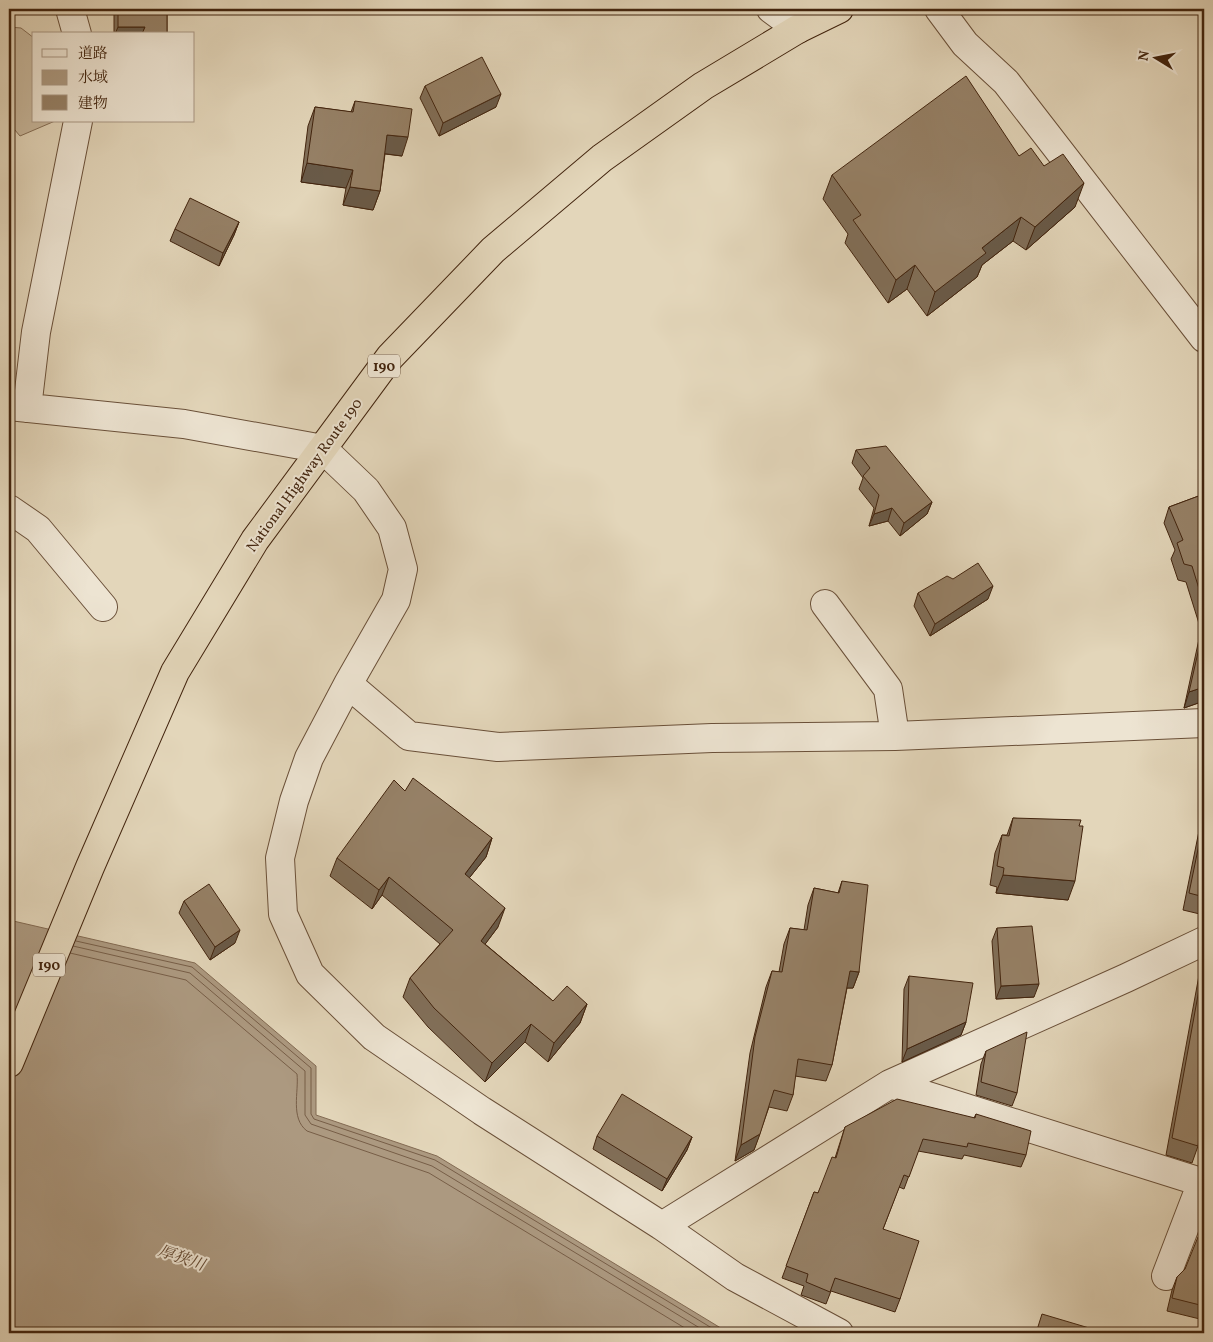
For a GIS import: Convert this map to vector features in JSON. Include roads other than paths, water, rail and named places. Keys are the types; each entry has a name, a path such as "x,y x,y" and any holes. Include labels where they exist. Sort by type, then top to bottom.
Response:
{"highway":[{"name":"National Highway Route 190","path":"9,1063 90,867 175,672 254,540 324,449 390,357 493,250 602,158 703,86 798,28 839,9"}],"street":[{"path":"70,9 76,32"},
{"path":"771,9 798,28"},
{"path":"939,9 965,44 1006,82 1204,338"},
{"path":"78,122 36,332 18,407 184,424 324,449 366,490 392,528 403,570 396,600 348,684 309,758 294,801 280,858 283,914 310,974 374,1037 482,1111 662,1226 735,1277 840,1333"},
{"path":"9,510 38,529 103,607"},
{"path":"825,604 888,689 895,736"},
{"path":"348,684 409,736 498,747 712,738 895,736 1204,723"},
{"path":"662,1226 890,1084 1204,941"},
{"path":"890,1084 1203,1183 1166,1276"}],"water":[{"name":"厚狭川","path":"9,920 195,963 316,1066 316,1115 437,1156 729,1333 9,1333"}]}
